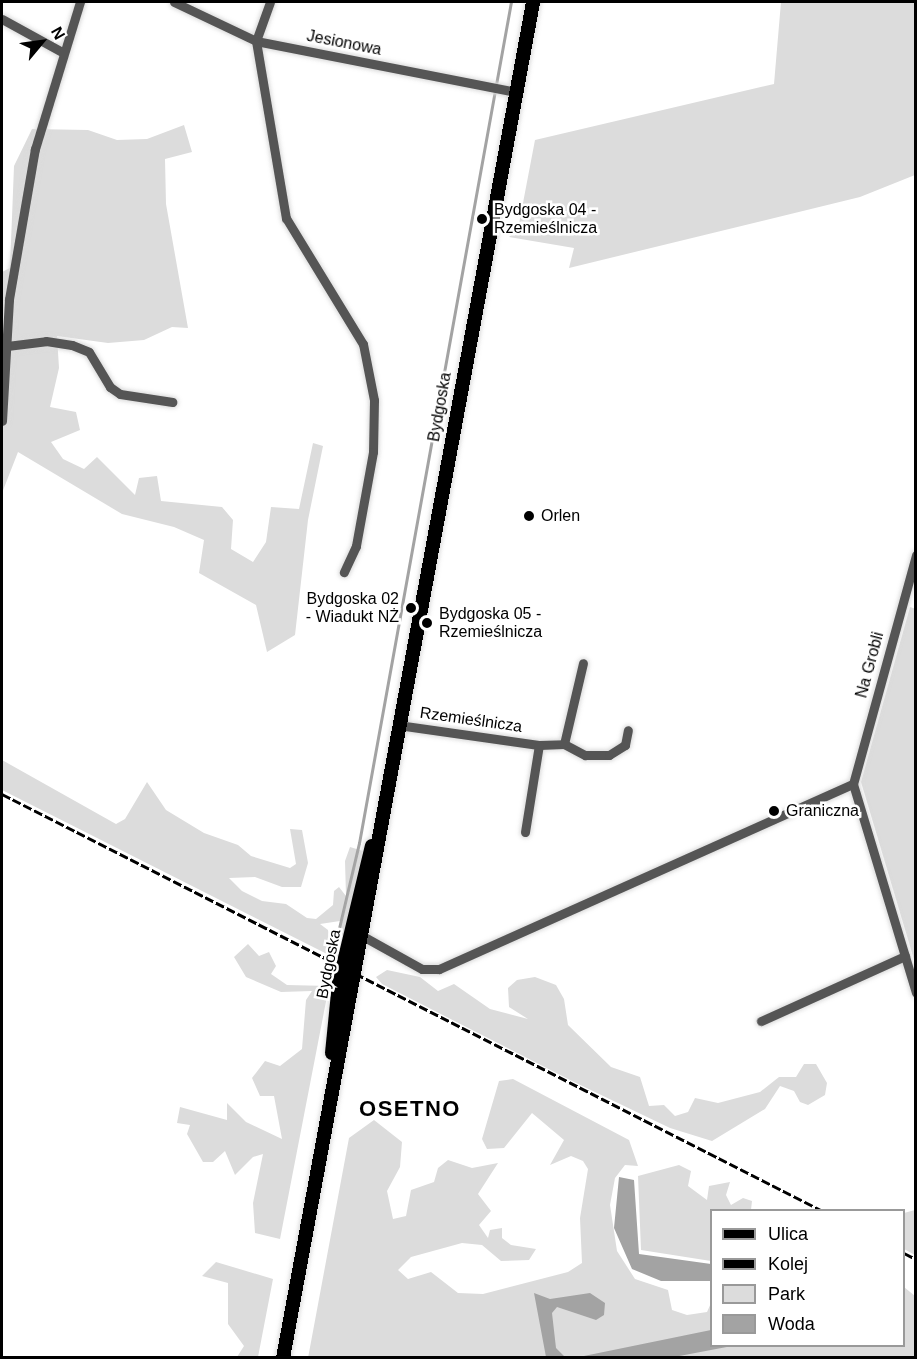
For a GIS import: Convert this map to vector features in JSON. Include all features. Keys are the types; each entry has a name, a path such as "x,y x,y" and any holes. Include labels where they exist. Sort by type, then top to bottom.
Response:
{"main road":[{"name":"Bydgoska","path":"283,1358 326,1118 363,941 380,819 533,2"},
{"name":"Bydgoska","path":"326,1118 339,983 380,819"}],"street":[{"path":"2,421 9,299 35,149 62,52 80,2"},
{"name":"Jesionowa","path":"174,2 256,41 516,92"},
{"path":"270,2 256,41 286,218 363,344 371,372 373,452 356,546 344,572"},
{"path":"2,19 62,52"},
{"path":"7,346 46,341 72,345 89,352 110,387 120,394 172,402"},
{"name":"Na Grobli","path":"853,784 915,555"},
{"path":"564,744 583,663"},
{"name":"Rzemieślnicza","path":"398,725 539,745 564,744 585,754 609,755 625,745 628,730"},
{"name":"Rzemieślnicza","path":"525,832 539,745"},
{"path":"354,918 363,941 422,969 439,969 853,784 915,993"},
{"path":"761,1021 905,956"}],"green space":[{"path":"781,2 915,2 915,175 860,197 569,268 574,248 509,237 518,229 535,140 774,84"},
{"path":"184,125 192,152 165,159 166,204 188,328 172,327 144,340 108,343 57,336 59,368 50,407 76,412 80,430 51,442 63,459 84,469 97,457 135,495 139,478 157,476 161,501 222,507 233,520 231,549 253,562 266,542 271,507 299,509 313,443 323,446 308,520 295,635 267,652 256,605 199,573 204,540 174,527 122,514 18,452 2,493 2,272 10,268 14,166 32,129 88,130 117,140 147,139"},
{"path":"910,607 916,609 915,963 861,782"},
{"path":"2,760 116,824 125,819 147,782 166,810 204,833 238,845 251,856 290,868 296,864 290,829 302,830 308,863 301,887 282,887 255,877 229,878 242,891 262,901 286,904 307,918 316,919 333,905 334,891 339,887 346,896 345,861 350,847 363,851 350,929 343,938 340,921 320,924 328,930 331,956 2,790"},
{"path":"248,944 259,956 269,952 276,966 271,974 287,985 329,986 280,1239 255,1233 253,1203 263,1154 253,1157 235,1175 225,1151 213,1162 203,1162 187,1134 190,1125 177,1123 180,1107 227,1120 227,1103 246,1122 282,1139 274,1096 260,1096 252,1078 265,1061 280,1066 302,1049 306,1000 312,991 281,992 246,977 234,957"},
{"path":"387,970 420,977 438,991 454,984 490,1009 528,1019 509,1007 508,988 517,980 535,977 556,985 564,999 568,1025 611,1067 640,1077 649,1106 664,1105 675,1116 688,1112 695,1098 718,1103 760,1092 779,1077 796,1077 804,1064 816,1064 827,1083 825,1095 808,1105 800,1102 794,1091 780,1086 765,1109 712,1141 670,1128 382,984 376,977"},
{"path":"513,1079 629,1140 638,1166 625,1165 615,1178 610,1205 617,1251 635,1279 668,1290 672,1310 687,1315 707,1312 710,1305 710,1347 905,1347 905,1288 915,1296 915,1357 308,1358 349,1138 374,1120 402,1142 400,1167 387,1191 393,1219 406,1216 411,1190 434,1182 438,1168 448,1160 472,1168 498,1163 478,1194 491,1211 479,1225 488,1238 490,1230 502,1228 502,1238 511,1245 536,1249 529,1260 501,1261 482,1245 462,1243 411,1257 398,1270 408,1279 431,1272 458,1293 483,1294 568,1272 582,1263 580,1218 588,1169 583,1161 571,1156 550,1165 564,1140 532,1113 504,1148 487,1149 482,1139 499,1081"},
{"path":"679,1165 691,1171 688,1186 707,1200 709,1186 730,1182 726,1195 731,1205 743,1198 752,1201 751,1209 710,1209 710,1261 641,1250 638,1176"},
{"path":"916,1210 915,1255 905,1250 905,1213"},
{"path":"216,1262 273,1279 258,1357 237,1357 244,1346 228,1324 228,1283 202,1276"}],"water":[{"path":"619,1177 634,1180 639,1254 710,1264 710,1281 661,1281 632,1269 614,1228"},
{"path":"534,1293 550,1299 590,1293 605,1303 604,1315 596,1320 557,1307 552,1313 556,1348 565,1357 546,1357"},
{"path":"710,1330 710,1347 727,1347 674,1357 579,1357"}],"waterway":[{"path":"336,941 359,843 511,2"}],"railway":[{"path":"2,794 819,1209"},
{"path":"905,1254 916,1259"}],"place":[{"name":"Bydgoska 04 - Rzemieślnicza","path":"482,219"},
{"name":"Orlen","path":"529,516"},
{"name":"Bydgoska 02 - Wiadukt NŻ","path":"411,608"},
{"name":"Bydgoska 05 - Rzemieślnicza","path":"427,623"},
{"name":"Graniczna","path":"774,811"}],"district":[{"name":"OSETNO","path":"410,1109"}]}
